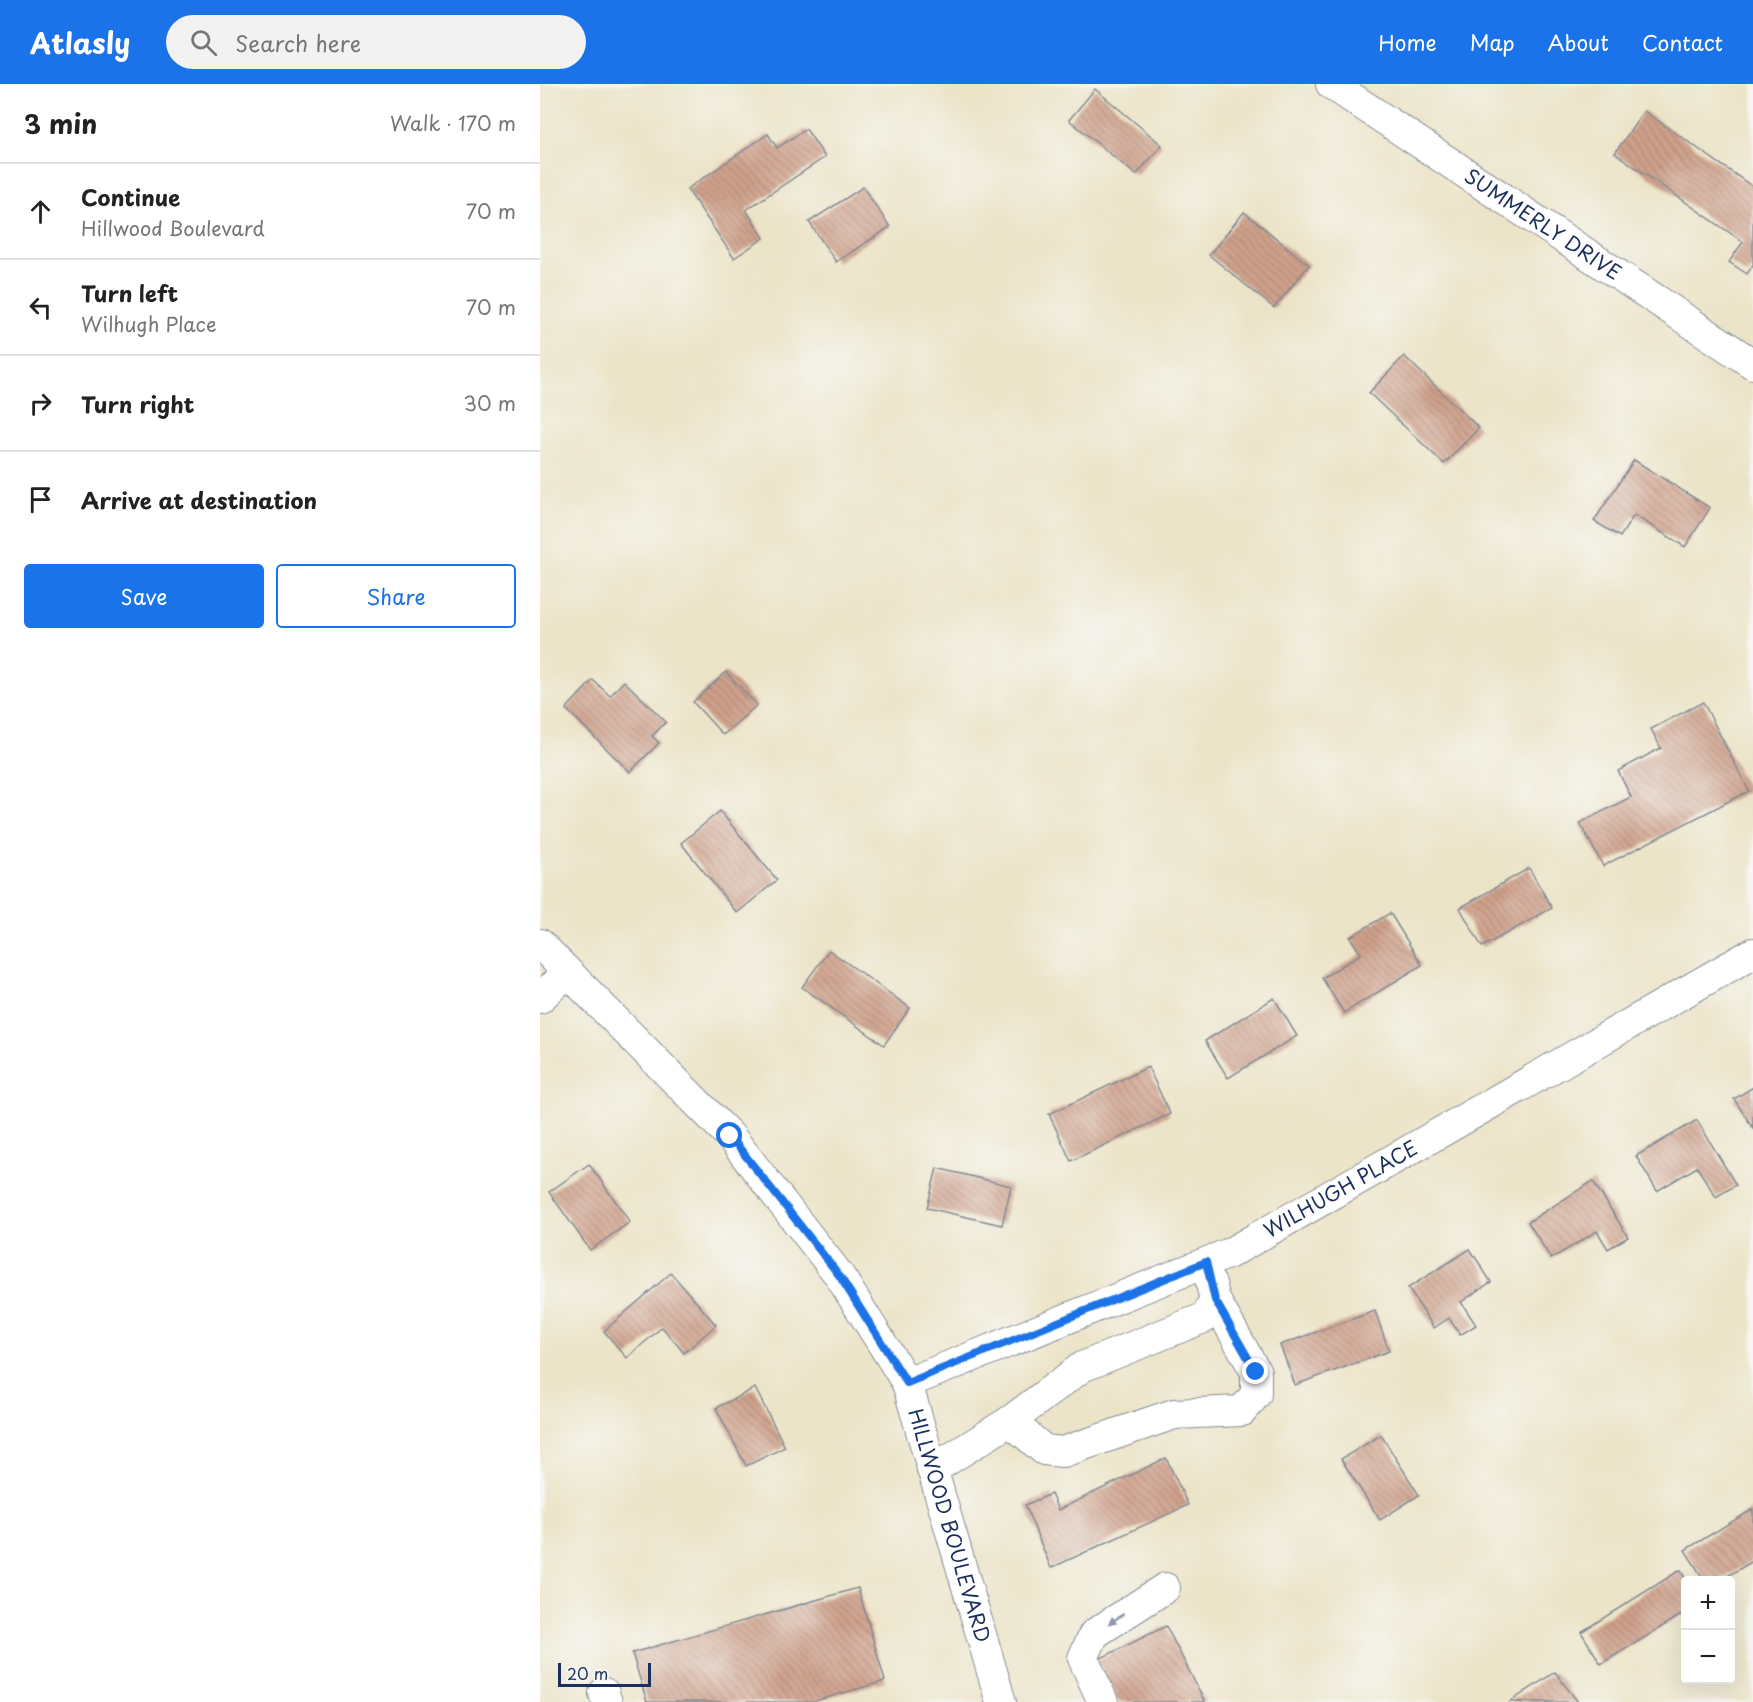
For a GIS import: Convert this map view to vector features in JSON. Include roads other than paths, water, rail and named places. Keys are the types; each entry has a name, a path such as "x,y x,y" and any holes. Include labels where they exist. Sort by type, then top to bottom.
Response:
{"street":[{"name":"SUMMERLY DRIVE","path":"1331,84 1753,364"},
{"name":"HILLWOOD BOULEVARD","path":"540,944 730,1136 839,1275 907,1383 1001,1702"},
{"name":"WILHUGH PLACE","path":"907,1383 1240,1247 1753,952"},
{"path":"540,998 567,973"},
{"path":"1011,1421 1044,1450 1063,1452 1174,1414 1242,1411 1256,1394 1256,1372 1215,1300 1206,1262"},
{"path":"932,1470 1011,1421 1082,1367 1206,1317 1215,1300"},
{"path":"1103,1702 1083,1658 1094,1634 1165,1587"}]}
